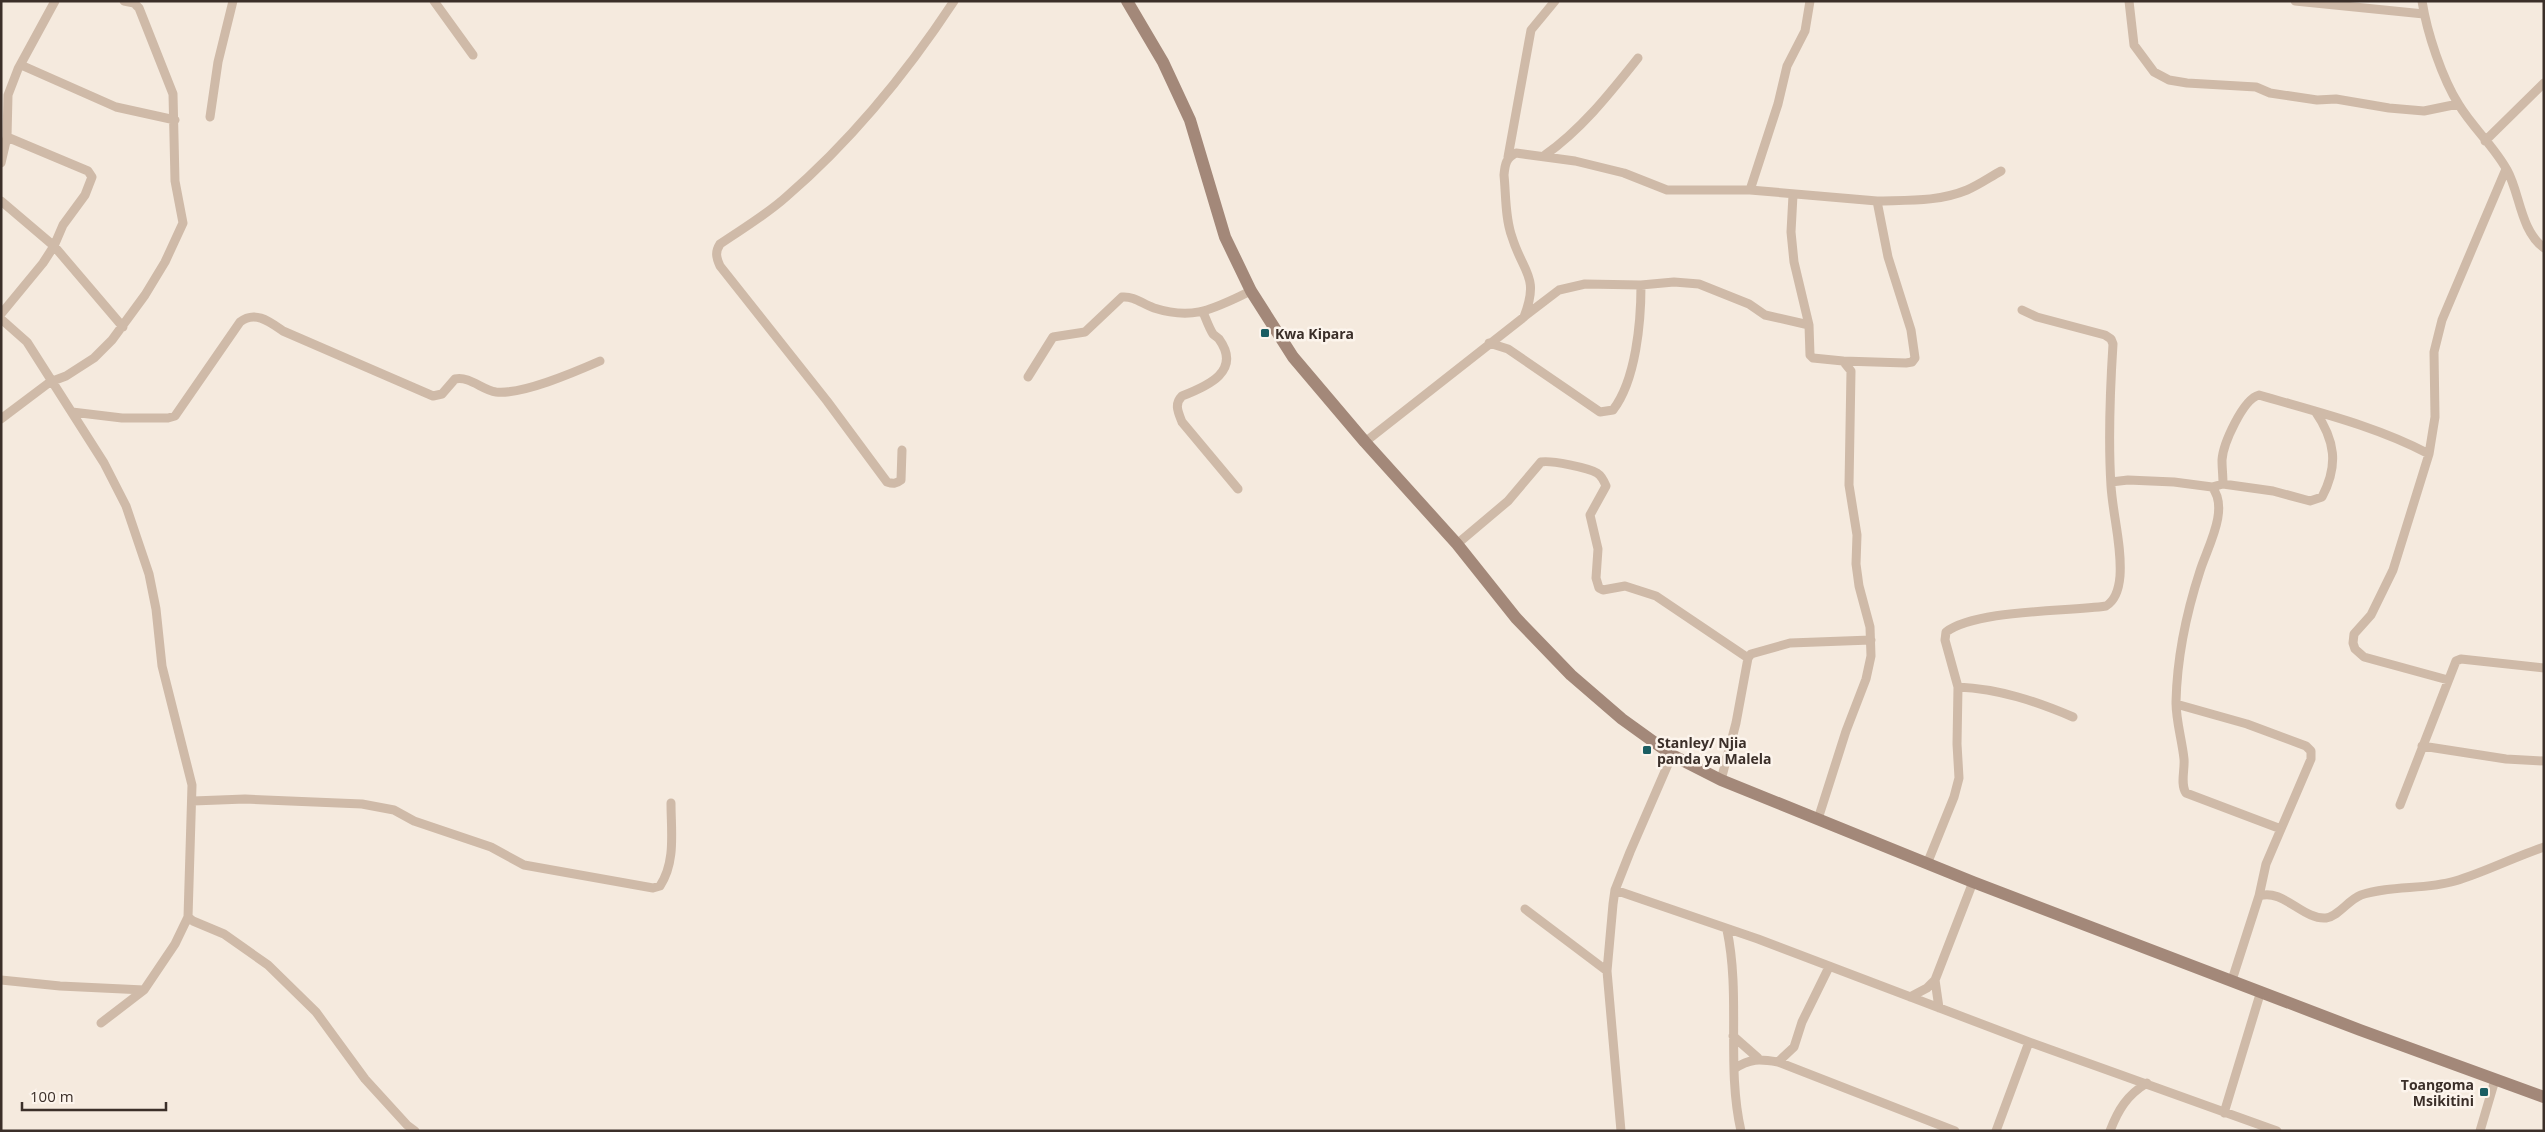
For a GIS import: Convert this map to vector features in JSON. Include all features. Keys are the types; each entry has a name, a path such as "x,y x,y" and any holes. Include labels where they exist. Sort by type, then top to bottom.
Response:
{"main road":[{"path":"1127,1 1163,62 1190,120 1225,238 1251,291 1292,357 1457,544 1516,618 1571,675 1622,719 1672,755 1721,780 1818,820 1973,882 2544,1097"}],"street":[{"path":"1,163 7,136 8,95 21,65 55,1"},
{"path":"1,419 50,382 66,376 94,358 123,327 165,262 183,223 175,181 173,94 139,8 134,2 124,1"},
{"path":"210,116 218,62 233,1"},
{"path":"434,1 474,55"},
{"path":"902,450 901,480 896,484 891,484 887,482 827,401 720,266 716,256 716,249 720,244 784,199 853,134 922,50 954,1"},
{"path":"1524,318 1531,300 1531,285 1509,227 1504,175 1531,30 1555,1"},
{"path":"1750,190 1778,104 1786,66 1805,31 1810,1"},
{"path":"2129,1 2134,45 2154,72 2169,80 2187,83 2256,87 2270,93 2316,100 2336,99 2389,108 2424,111 2458,104"},
{"path":"2295,1 2424,14"},
{"path":"2422,1 2424,14 2444,74 2458,104 2506,169 2519,205 2530,228 2544,248"},
{"path":"1546,155 1561,144 1590,114 1638,58"},
{"path":"21,65 116,108 175,120"},
{"path":"2485,141 2544,83"},
{"path":"1,314 44,263 63,226 85,195 92,181 92,175 88,171 7,136"},
{"path":"1508,157 1516,153 1546,155 1624,173 1667,190 1750,190 1877,201 1927,200 1949,196 1968,190 2001,171"},
{"path":"2448,680 2364,657 2355,649 2353,643 2354,634 2371,615 2393,570 2428,454 2435,417 2434,352 2442,320 2506,169"},
{"path":"1793,195 1791,232 1794,262 1809,325 1810,356 1812,358 1842,361 1912,362 1915,358 1911,330 1888,257 1877,201"},
{"path":"1,201 54,246 123,327"},
{"path":"1365,442 1489,343 1524,318 1540,302 1559,290 1585,284 1641,285 1674,282 1699,284 1749,304 1765,315 1809,325"},
{"path":"1489,343 1508,349 1600,412 1613,410 1625,390 1638,338 1641,323 1641,285"},
{"path":"1028,377 1053,337 1085,332 1122,296 1135,297 1145,305 1175,314 1203,312 1251,291"},
{"path":"1927,864 1958,786 1960,767 1957,744 1958,688 1945,640 1946,632 1977,621 2021,613 2094,608 2112,602 2120,579 2120,560 2111,482 2109,419 2113,344 2104,335 2037,317 2022,310"},
{"path":"1203,312 1212,334 1218,338 1225,352 1225,368 1222,375 1182,396 1178,400 1177,408 1182,422 1238,489"},
{"path":"72,412 122,418 168,418 175,416 182,410 202,376 240,322 250,317 266,319 283,331 434,396 442,394 455,379 463,379 499,392 566,376 600,361"},
{"path":"1,319 27,342 50,382 72,412 104,463 126,506 149,574 156,609 162,666 190,776 193,801 188,917 175,944 144,990 101,1022"},
{"path":"1818,820 1846,731 1866,679 1871,656 1871,640 1866,607 1859,586 1856,564 1856,535 1849,485 1850,371 1842,361"},
{"path":"2223,484 2222,460 2228,438 2252,397 2259,395 2315,411 2404,441 2428,454"},
{"path":"2111,482 2128,480 2174,482 2212,487 2223,484 2273,491 2310,501 2322,498 2333,457 2330,436 2315,411"},
{"path":"1457,544 1508,501 1541,462 1552,462 1595,471 1602,476 1606,486 1590,515 1598,554 1596,578 1599,588 1603,590 1625,586 1656,596 1748,658"},
{"path":"2212,487 2218,499 2217,522 2183,631 2179,652 2176,704 2185,766 2183,788 2186,793 2281,829"},
{"path":"1721,780 1734,732 1748,658 1759,650 1790,642 1871,640"},
{"path":"2400,806 2454,665 2461,659 2544,668"},
{"path":"1958,688 1997,690 2018,695 2073,717"},
{"path":"2176,704 2247,724 2309,748 2311,759 2305,779 2266,864 2259,896 2232,980"},
{"path":"2422,746 2506,760 2544,761"},
{"path":"1621,1131 1606,971 1615,890 1672,755"},
{"path":"193,801 246,799 362,804 394,810 414,820 491,847 524,865 652,888 660,886 665,878 671,859 671,803"},
{"path":"2259,896 2273,895 2324,918 2332,916 2360,896 2408,887 2454,882 2544,847"},
{"path":"1910,997 1927,988 1935,980 1973,882"},
{"path":"1615,890 2277,1131"},
{"path":"1525,909 1606,971"},
{"path":"188,917 224,934 268,966 316,1012 365,1079 407,1125 415,1131"},
{"path":"1727,930 1732,952 1734,1069 1741,1131"},
{"path":"1778,1062 1794,1047 1802,1022 1829,967"},
{"path":"1,980 60,986 144,990"},
{"path":"1935,980 1940,1008"},
{"path":"2224,1112 2261,991"},
{"path":"1733,1036 1758,1058"},
{"path":"1996,1131 2029,1042"},
{"path":"1734,1069 1746,1061 1758,1058 1778,1062 1955,1131"},
{"path":"2480,1131 2495,1080"},
{"path":"2110,1131 2115,1116 2127,1098 2147,1084"}],"place":[{"name":"Kwa Kipara","path":"1265,333"},
{"name":"Stanley/ Njia panda ya Malela","path":"1647,750"},
{"name":"Toangoma Msikitini","path":"2484,1092"}]}
